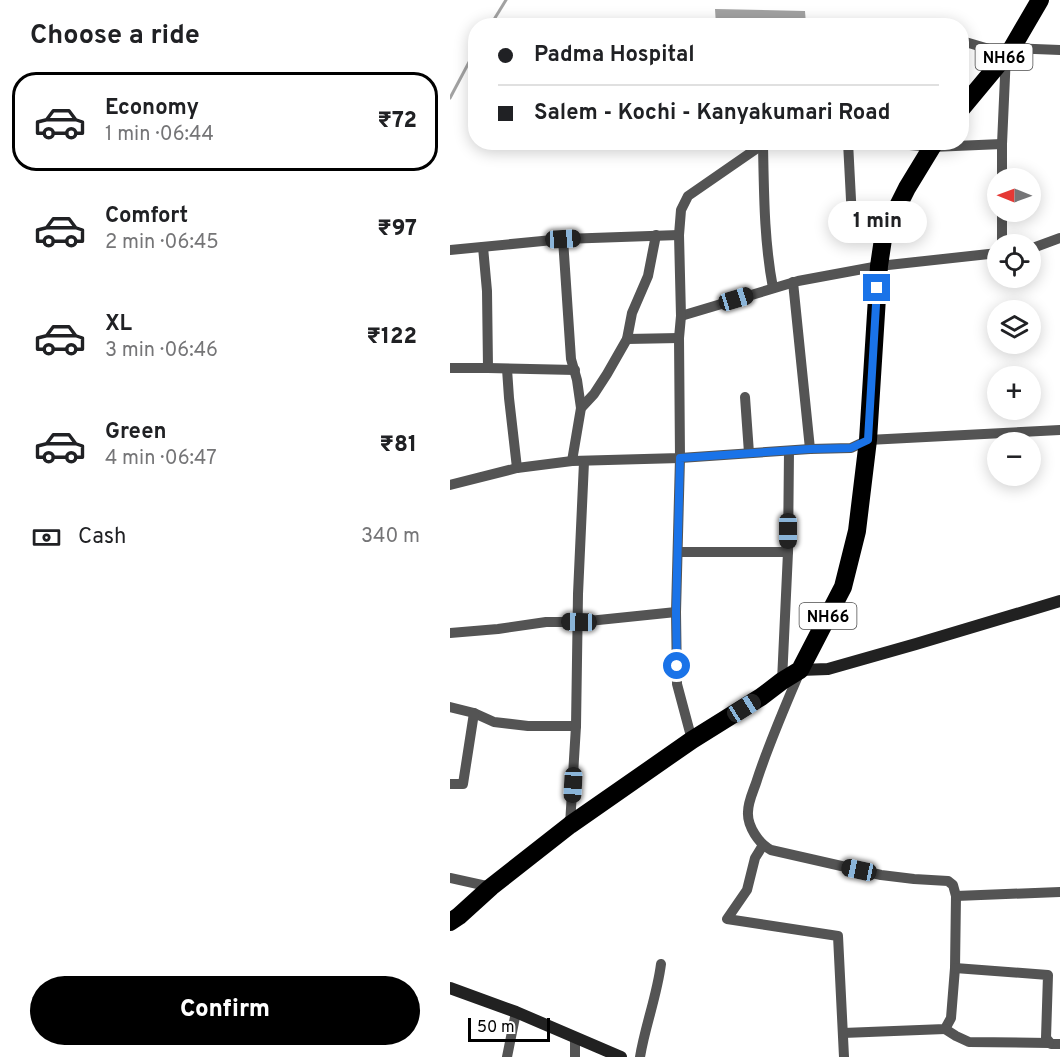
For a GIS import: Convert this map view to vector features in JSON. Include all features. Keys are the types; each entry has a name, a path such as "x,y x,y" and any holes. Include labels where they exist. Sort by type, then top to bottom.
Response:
{"highway":[{"name":"NH66","path":"969,100 1009,51 1040,0"},
{"name":"NH66","path":"800,670 843,587 857,531 868,440 879,266 883,239 907,188 930,150"},
{"path":"450,922 570,825 692,740 800,670"}],"main road":[{"path":"800,670 828,669 1059,605"},
{"path":"450,988 516,1012 621,1057"}],"street":[{"path":"969,42 1009,51 1060,50"},
{"path":"1002,168 1009,51"},
{"path":"969,144 1002,144"},
{"path":"692,740 677,684 681,210 688,196 756,150"},
{"path":"765,150 764,200 768,262 773,288"},
{"path":"848,150 852,219"},
{"path":"581,408 608,374 627,339 632,313 648,276 656,235"},
{"path":"450,250 563,239 680,235"},
{"path":"1041,245 1060,238"},
{"path":"563,239 567,314 581,408 572,461"},
{"path":"483,247 487,291 488,368"},
{"path":"681,316 793,282 879,266 987,254"},
{"path":"793,282 810,449"},
{"path":"627,339 680,338"},
{"path":"450,368 574,370"},
{"path":"507,369 517,468"},
{"path":"746,397 749,453"},
{"path":"451,482 517,468 572,461 680,458 851,448 868,440 1060,430"},
{"path":"782,681 788,552 789,451"},
{"path":"570,825 576,726 578,594 584,462"},
{"path":"679,552 788,552"},
{"path":"450,633 546,622 579,622 676,612"},
{"path":"800,670 767,749 748,807 749,820 763,845 771,850 881,875 948,880 953,885 956,896 954,968 951,1018 945,1029"},
{"path":"450,707 474,713 494,722 528,726 576,726"},
{"path":"450,784 463,784 474,713"},
{"path":"763,845 755,858 747,890 727,919 838,936 844,1057"},
{"path":"450,878 491,887"},
{"path":"956,896 1060,892"},
{"path":"640,1057 658,987 661,964"},
{"path":"954,968 1048,975 1046,1035 1054,1043"},
{"path":"507,1057 516,1012"},
{"path":"843,1033 945,1029 969,1041 1054,1043"},
{"path":"575,1037 575,1057"}],"shaded area":[{"path":"715,9 805,11 806,18 716,18"}],"waterway":[{"path":"495,18 506,0"},
{"path":"450,98 468,64"}],"route":[{"path":"677,666 680,458 851,448 868,440 877,288"}]}
